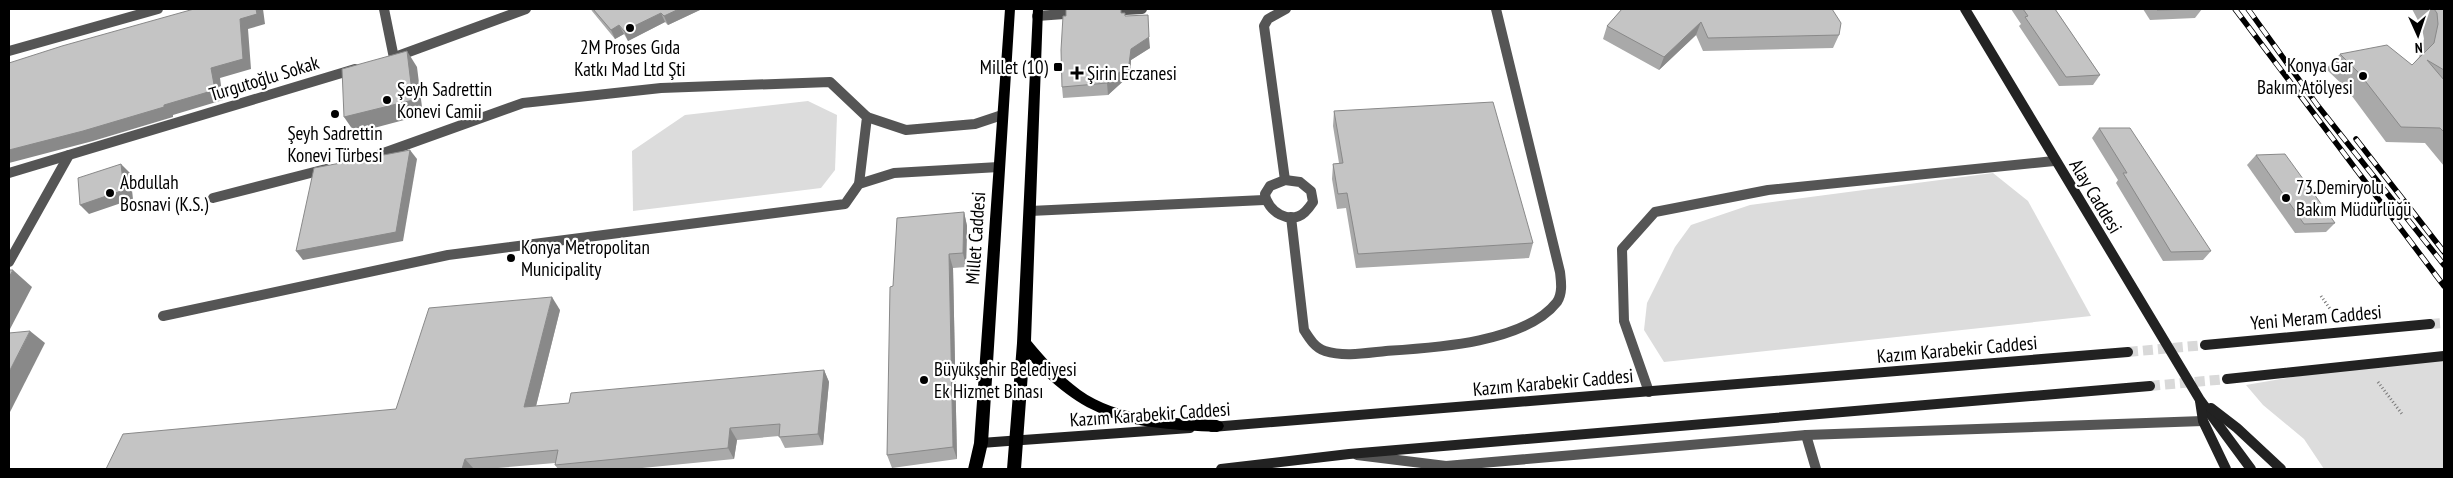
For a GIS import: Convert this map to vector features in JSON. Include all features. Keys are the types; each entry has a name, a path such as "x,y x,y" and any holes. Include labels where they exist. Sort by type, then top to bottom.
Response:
{"main road":[{"name":"Millet Caddesi","path":"975,469 981,443 1010,9"},
{"name":"Alay Caddesi","path":"1965,9 2054,161 2200,400 2251,469"},
{"path":"1014,469 1024,343 1038,12"},
{"name":"Yeni Meram Caddesi","path":"2206,345 2430,324"},
{"path":"1024,343 1051,373 1073,392 1095,406 1118,415 1145,420 1217,426"},
{"name":"Kazım Karabekir Caddesi","path":"981,443 1017,442 1649,392 2128,352"},
{"path":"2227,378 2444,356"},
{"path":"1221,469 1349,454 2150,386"},
{"name":"Alay Caddesi","path":"2200,400 2203,421 2226,469"},
{"path":"2200,400 2237,428 2281,469"}],"street":[{"path":"9,51 158,9"},
{"path":"384,9 389,59 526,9"},
{"path":"1038,12 1142,9"},
{"path":"1285,180 1264,26 1268,19 1286,9"},
{"path":"1290,217 1304,330 1310,340 1322,350 1351,354 1445,346 1500,334 1524,325 1545,314 1557,301 1561,286 1560,272 1496,9"},
{"name":"Turgutoğlu Sokak","path":"9,172 365,66"},
{"path":"352,163 379,156 523,103 661,88 830,82 867,117 906,130 975,124 1002,114"},
{"path":"163,316 448,255 845,204 859,184 867,117"},
{"path":"9,262 69,155"},
{"path":"1649,392 1624,321 1622,249 1655,212 1768,190 2054,161"},
{"path":"859,184 894,173 999,167"},
{"path":"213,198 333,168"},
{"path":"1285,180 1293,180 1306,186 1313,196 1310,208 1305,212 1290,217 1276,214 1270,210 1264,200 1267,189 1271,184 1285,180"},
{"path":"1030,211 1264,200"},
{"path":"1349,454 1398,462 1446,466 1520,464 1806,435 2203,421"},
{"path":"1806,435 1816,469"}],"path":[{"path":"2321,296 2337,319"},
{"path":"2373,375 2402,414"}],"shaded area":[{"path":"808,101 837,115 835,170 821,188 633,211 632,151 685,115"},
{"path":"1993,173 2028,201 2091,316 1664,362 1644,330 1647,303 1675,247 1691,225 1750,205"},
{"path":"2444,351 2444,469 2324,469 2304,439 2263,405 2246,385"}],"building":[{"path":"194,9 256,9 257,14 240,19 243,59 211,68 215,90 83,131 9,150 9,63"},
{"path":"593,9 679,9 664,16 661,13 624,31 619,25 611,30"},
{"path":"1066,9 1121,9 1121,13 1125,13 1125,16 1148,15 1149,37 1131,49 1129,64 1107,83 1062,87 1061,50 1063,16 1066,16"},
{"path":"1622,9 1832,9 1841,23 1839,35 1708,38 1701,22 1664,57 1607,26"},
{"path":"2023,9 2055,9 2100,75 2066,77 2025,17 2028,16"},
{"path":"2156,9 2202,9 2157,10"},
{"path":"2434,9 2444,9 2444,70 2427,60 2444,80 2444,132 2440,128 2401,127 2359,73 2340,54 2387,45 2412,65 2434,43 2438,24 2437,13"},
{"path":"407,51 413,100 344,117 342,69"},
{"path":"1493,102 1533,243 1358,254 1347,193 1338,194 1333,164 1343,163 1334,111"},
{"path":"2099,128 2130,128 2211,251 2171,252 2123,173 2127,173"},
{"path":"410,150 396,232 296,251 314,168"},
{"path":"2285,154 2335,223 2304,224 2256,155"},
{"path":"121,164 124,190 80,205 78,178"},
{"name":"Büyükşehir Belediyesi Ek Hizmet Binası","path":"964,212 963,253 949,254 953,447 887,455 890,287 893,286 897,218"},
{"path":"552,297 524,407 569,403 571,393 824,370 818,434 779,437 780,424 730,428 728,448 555,465 558,450 465,459 462,469 106,469 123,434 396,409 429,308"},
{"path":"30,331 9,372 9,333"}],"tunnel":[{"path":"2430,324 2444,323"},
{"path":"2128,352 2205,345"},
{"path":"2150,386 2227,379"}],"railway":[{"path":"2235,9 2444,286"},
{"path":"2248,9 2318,106 2444,265"},
{"path":"2356,139 2444,252"}],"place":[{"name":"2M Proses Gıda Katkı Mad Ltd Şti","path":"630,28"},
{"name":"Millet (10)","path":"1058,67"},
{"name":"Şirin Eczanesi","path":"1077,73"},
{"name":"Konya Gar Bakım Atölyesi","path":"2363,76"},
{"name":"Şeyh Sadrettin Konevi Camii","path":"387,100"},
{"name":"Şeyh Sadrettin Konevi Türbesi","path":"335,114"},
{"name":"Abdullah Bosnavi (K.S.)","path":"110,193"},
{"name":"73.Demiryolu Bakım Müdürlüğü","path":"2286,198"},
{"name":"Konya Metropolitan Municipality","path":"511,258"},
{"name":"Büyükşehir Belediyesi Ek Hizmet Binası","path":"924,380"}]}
